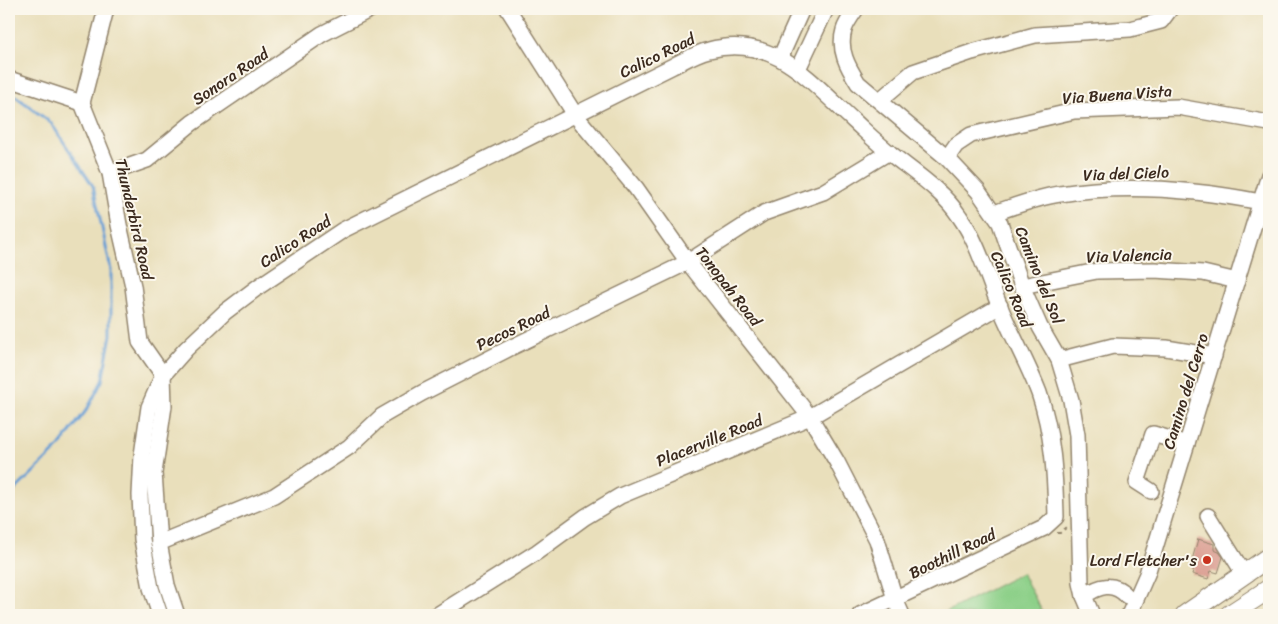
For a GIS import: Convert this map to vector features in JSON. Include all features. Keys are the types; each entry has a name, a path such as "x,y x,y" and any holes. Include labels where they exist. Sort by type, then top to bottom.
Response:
{"main road":[{"path":"1185,615 1269,558"},
{"path":"1229,615 1269,589"}],"street":[{"path":"9,79 82,103 106,9"},
{"name":"Sonora Road","path":"110,173 147,160 192,122 322,34 371,9"},
{"name":"Tonopah Road","path":"508,9 576,116 636,188 688,262 810,417 837,462 877,540 895,599 902,615"},
{"path":"780,58 802,9"},
{"path":"798,69 826,9"},
{"name":"Camino del Sol","path":"856,9 844,30 842,49 848,68 858,83 948,158 978,191 994,213 1000,223 1022,286 1040,328 1059,360 1071,400 1077,434 1083,589 1092,615"},
{"path":"880,100 913,72 972,52 1035,35 1130,29 1161,21 1170,9"},
{"name":"Calico Road","path":"163,376 186,349 225,312 278,273 343,230 708,50 731,46 753,47 780,58 798,69 889,152 939,191 960,217 973,241 1039,393 1046,419 1055,471 1056,516"},
{"name":"Thunderbird Road","path":"82,103 110,173 119,226 133,286 140,342 163,376"},
{"name":"Via Buena Vista","path":"948,158 956,145 971,135 1074,111 1178,107 1269,123"},
{"name":"Pecos Road","path":"159,543 274,496 349,447 382,416 422,393 688,262 764,213 824,192 889,152"},
{"name":"Camino del Cerro","path":"1134,592 1147,574 1269,175"},
{"name":"Via del Cielo","path":"994,213 1059,194 1125,188 1177,189 1260,202"},
{"name":"Via Valencia","path":"1022,286 1097,270 1203,272 1237,281"},
{"name":"Placerville Road","path":"437,615 537,552 585,517 620,496 810,417 1000,306"},
{"path":"1059,360 1113,346 1166,348 1214,356"},
{"path":"163,376 164,406 154,474 159,543 167,584 177,615"},
{"path":"160,615 151,588 142,538 140,495 142,456 149,407 163,376"},
{"path":"1151,492 1137,482 1153,434 1187,444"},
{"name":"Boothill Road","path":"860,615 1044,528 1056,516"},
{"path":"1208,516 1244,574"},
{"path":"1083,589 1108,586 1134,592 1127,611 1129,615"}],"green space":[{"path":"1022,573 1044,615 940,615"}],"building":[{"name":"Lord Fletcher's","path":"1198,539 1214,544 1214,550 1223,557 1218,573 1211,571 1208,579 1192,574 1194,568 1190,567"}],"waterway":[{"path":"9,91 51,123 93,186 111,270 111,335 102,381 88,408 58,448 9,496"}],"place":[{"name":"Lord Fletcher's","path":"1207,560"}]}
